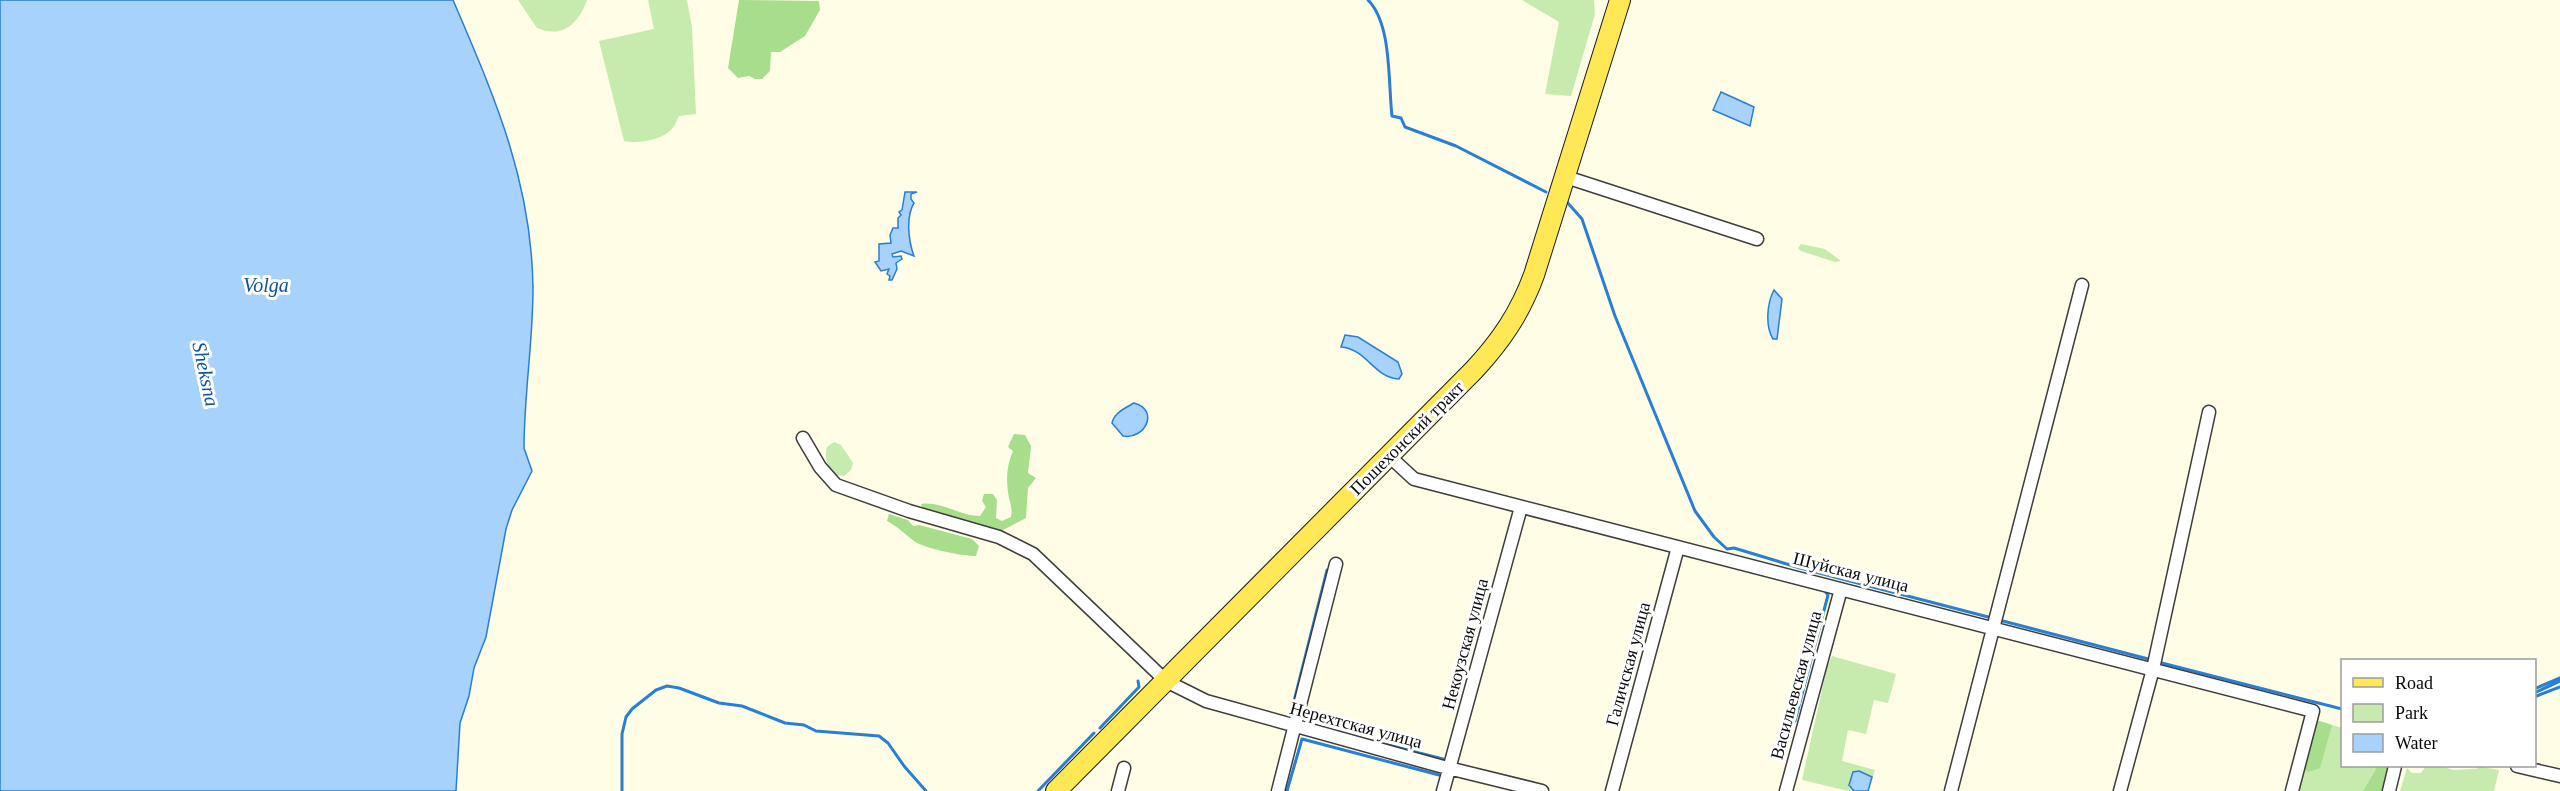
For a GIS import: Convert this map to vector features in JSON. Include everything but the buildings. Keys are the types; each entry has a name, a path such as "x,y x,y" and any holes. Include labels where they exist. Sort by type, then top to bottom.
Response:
{"main road":[{"name":"Пошехонский тракт","path":"1056,791 1496,346 1517,316 1534,275 1620,0"}],"street":[{"path":"1566,177 1757,239"},
{"path":"1950,791 2082,285"},
{"path":"2120,791 2154,663 2209,412"},
{"name":"Нерехтская улица","path":"803,438 820,467 836,484 909,511 999,537 1033,554 1166,681 1216,705 1542,791"},
{"name":"Шуйская улица","path":"1389,455 1414,480 1841,589 1995,622 2154,663 2313,711 2292,791"},
{"name":"Некоузская улица","path":"1443,791 1521,507"},
{"name":"Галичская улица","path":"1612,791 1678,547"},
{"path":"1278,791 1336,564"},
{"name":"Васильевская улица","path":"1786,791 1841,589"},
{"path":"2389,791 2395,767"},
{"path":"2525,767 2560,776"},
{"path":"1118,791 1124,768"}],"green space":[{"path":"518,0 587,0 575,22 555,32 537,28"},
{"path":"648,0 687,0 692,27 696,114 679,116 672,129 662,136 629,142 624,141 599,41 654,29"},
{"path":"739,0 819,1 820,10 805,36 780,52 771,52 770,71 762,79 749,76 738,78 728,68"},
{"path":"1522,0 1594,0 1595,14 1571,96 1545,94 1559,22"},
{"path":"1801,244 1825,249 1841,261 1835,262 1801,251 1798,248"},
{"path":"1014,434 1025,435 1031,446 1028,473 1036,478 1028,488 1026,518 1001,531 923,510 921,504 928,504 980,516 986,507 982,501 984,494 993,494 997,500 996,518 1002,521 1011,517 1007,476 1013,451 1008,447"},
{"path":"834,442 841,445 853,463 851,470 844,476 836,475 827,463 827,447"},
{"path":"889,514 908,520 913,526 919,525 972,539 979,546 976,556 944,552 919,544 887,521"},
{"path":"1832,656 1896,674 1888,703 1874,700 1866,734 1848,730 1842,761 1875,770 1869,791 1848,791 1802,780 1827,667"},
{"path":"2316,720 2341,728 2341,767 2389,767 2383,791 2298,791"},
{"path":"2316,720 2332,725 2320,768 2308,772 2304,769"},
{"path":"2377,767 2389,768 2383,791 2363,791"},
{"path":"2425,767 2446,767 2455,770 2482,767 2499,770 2494,791 2400,791 2407,768 2412,773 2421,773"}],"water":[{"name":"Volga","path":"0,0 453,0 496,105 518,175 531,250 533,289 524,448 532,471 512,510 506,529 486,637 474,668 469,696 460,723 456,791 0,791"},
{"path":"1721,92 1754,107 1750,126 1713,110"},
{"path":"905,192 917,192 911,194 914,203 909,221 910,243 914,256 901,251 892,254 893,257 901,256 902,259 896,263 897,269 892,280 889,280 890,276 887,274 889,269 881,271 875,262 879,261 879,244 891,243 890,235 893,228 898,228 898,218 901,215 899,212 902,210"},
{"path":"1774,290 1782,299 1777,339 1773,339 1770,334 1768,321 1768,308"},
{"path":"1345,335 1358,337 1398,362 1402,374 1399,379 1383,374 1358,353 1341,347"},
{"path":"1134,403 1146,412 1148,418 1146,424 1138,434 1123,436 1112,423 1113,419 1120,411"},
{"path":"1859,771 1872,777 1868,791 1854,791 1849,785 1853,772"}],"waterway":[{"path":"1368,0 1376,10 1385,38 1392,116 1401,118 1405,127 1456,146 1546,192"},
{"path":"1566,201 1582,219 1615,316 1695,511 1714,537 1727,549 1734,548 1800,568 1992,618"},
{"path":"1285,718 1290,717 1327,570"},
{"path":"1787,581 1818,589"},
{"path":"1795,721 1828,595 1825,591"},
{"path":"1999,620 2152,660"},
{"path":"2158,662 2341,709"},
{"path":"2536,688 2560,678"},
{"path":"1100,728 1139,687 1138,681"},
{"path":"2536,692 2560,681"},
{"path":"622,791 622,734 626,717 632,709 656,690 667,686 679,688 719,703 742,706 785,723 804,725 816,731 879,736 888,743 926,791"},
{"path":"2536,696 2560,687"},
{"path":"1038,791 1094,733"},
{"path":"1287,791 1302,739 1439,775"},
{"path":"1384,744 1443,759"}],"water label":[{"name":"Sheksna","path":"206,374"}]}
